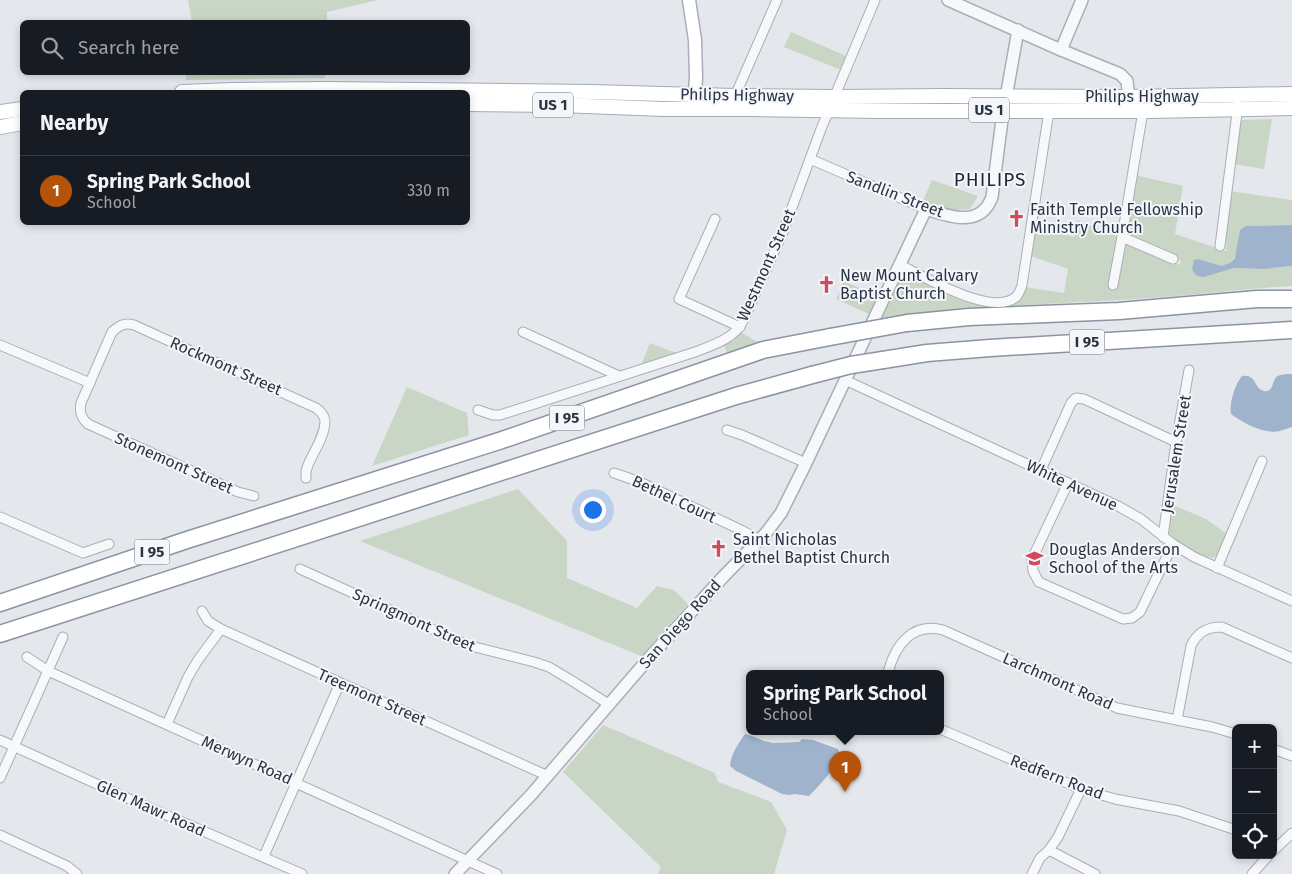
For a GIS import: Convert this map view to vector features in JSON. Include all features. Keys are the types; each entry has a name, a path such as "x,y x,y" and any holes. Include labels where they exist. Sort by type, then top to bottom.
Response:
{"highway":[{"name":"I 95","path":"0,603 187,540 531,431 763,350 907,323 969,317 1119,312 1247,300 1292,299"},
{"name":"I 95","path":"0,634 736,396 851,365 927,354 980,349 1292,330"}],"main road":[{"path":"689,0 695,40 696,78 694,102"},
{"name":"Philips Highway","path":"470,93 560,98 634,108 736,96 832,103 877,111 1129,97 1292,94"},
{"name":"Philips Highway","path":"470,104 560,98"},
{"name":"Philips Highway","path":"694,102 832,103"},
{"name":"Philips Highway","path":"1006,104 1049,111 1292,108"},
{"path":"0,112 20,109"},
{"path":"0,127 20,123"}],"street":[{"path":"736,96 777,0"},
{"name":"Westmont Street","path":"478,410 493,415 500,415 711,346 730,336 740,326 780,239 832,103 875,0"},
{"path":"948,0 1122,76 1127,81 1129,97"},
{"path":"1061,50 1082,0"},
{"path":"1006,104 1018,30"},
{"path":"1220,246 1240,95"},
{"name":"Sandlin Street","path":"810,159 926,209 943,214 968,218 975,217 986,208 992,197 1006,104"},
{"path":"900,265 970,298 991,302 1004,302 1016,297 1022,285 1049,111"},
{"path":"1113,285 1143,111"},
{"name":"San Diego Road","path":"456,874 531,795 649,658 723,577 760,540 781,513 926,209"},
{"path":"715,219 679,298 740,326"},
{"path":"1122,237 1173,259"},
{"name":"Rockmont Street","path":"90,383 112,332 123,324 134,324 322,412 325,428 308,465 306,478"},
{"path":"523,332 619,376"},
{"path":"0,345 90,383"},
{"name":"Jerusalem Street","path":"1162,537 1189,370"},
{"name":"White Avenue","path":"845,380 1130,512 1162,537 1194,557 1292,601"},
{"name":"Stonemont Street","path":"90,383 80,409 81,417 84,421 238,492 254,496"},
{"path":"1041,470 1071,403 1076,398 1084,399 1176,442"},
{"path":"727,430 806,463"},
{"path":"1218,568 1262,461"},
{"name":"Bethel Court","path":"614,473 648,486 760,540"},
{"path":"1068,483 1032,559 1033,572 1039,582 1123,619 1132,618 1140,612 1172,544"},
{"path":"0,517 83,553 109,544"},
{"name":"Springmont Street","path":"300,568 467,645 549,667 610,705"},
{"name":"Treemont Street","path":"202,611 208,621 221,629 548,776"},
{"path":"1177,720 1191,646 1199,633 1206,629 1222,627 1292,658"},
{"name":"Larchmont Road","path":"889,670 895,655 907,637 915,631 924,628 936,628 1117,708 1232,733"},
{"path":"167,724 188,677 221,629"},
{"path":"0,778 63,636"},
{"name":"Merwyn Road","path":"26,657 48,671 497,874"},
{"path":"264,856 340,683"},
{"name":"Redfern Road","path":"944,731 1081,789 1115,799 1179,811 1232,829"},
{"name":"Glen Mawr Road","path":"0,740 302,874"},
{"path":"1277,750 1292,756"},
{"path":"1032,874 1040,858 1049,850 1058,837 1081,789"},
{"path":"1277,846 1292,833"},
{"path":"0,835 67,866 77,874"},
{"path":"1049,850 1095,874"},
{"path":"1252,874 1265,859"}],"green space":[{"path":"188,0 378,0 327,12 327,20 192,20"},
{"path":"791,32 846,56 841,70 784,47"},
{"path":"186,75 325,75 325,78 186,80"},
{"path":"1272,119 1264,169 1233,164 1240,120"},
{"path":"1135,175 1183,186 1175,234 1226,251 1229,191 1292,200 1292,225 1246,226 1240,230 1238,247 1234,258 1227,265 1216,266 1198,259 1204,277 1234,268 1264,269 1292,266 1292,286 1164,297 951,310 880,318 903,270 969,302 1018,303 1017,300 1025,292 1025,287 1064,293 1068,269 1031,256 1035,226 1074,237 1077,220 1118,237 1109,289 1114,290 1124,243 1134,245 1179,265 1181,261 1125,235"},
{"path":"932,180 978,196 970,209 953,210 922,203"},
{"path":"844,281 881,298 871,315 836,299"},
{"path":"742,333 759,343 727,353 724,345"},
{"path":"650,343 679,354 641,365"},
{"path":"407,387 467,413 469,435 372,466"},
{"path":"518,489 567,541 567,578 637,608 657,586 674,590 688,604 641,656 360,541"},
{"path":"1171,504 1206,519 1227,534 1216,556 1212,558 1198,554 1180,544 1171,536 1168,525"},
{"path":"603,725 715,773 718,782 771,802 787,830 774,874 658,874 661,867 563,772"}],"water":[{"path":"1292,225 1292,266 1264,269 1234,268 1204,277 1197,276 1192,270 1194,260 1198,259 1221,266 1230,263 1235,258 1240,230 1246,226"},
{"path":"1292,374 1292,427 1274,432 1261,430 1231,414 1233,394 1242,376 1250,377 1258,387 1267,391 1271,389 1276,377"},
{"path":"745,734 773,743 799,742 802,739 813,740 838,749 839,756 831,772 809,796 789,795 782,794 736,771 730,766 737,745"}],"place":[{"name":"Faith Temple Fellowship Ministry Church","path":"1016,218"},
{"name":"New Mount Calvary Baptist Church","path":"826,284"},
{"name":"Saint Nicholas Bethel Baptist Church","path":"719,548"},
{"name":"Douglas Anderson School of the Arts","path":"1035,558"},
{"name":"Spring Park School","path":"845,792"}],"district":[{"name":"PHILIPS","path":"990,179"}]}
